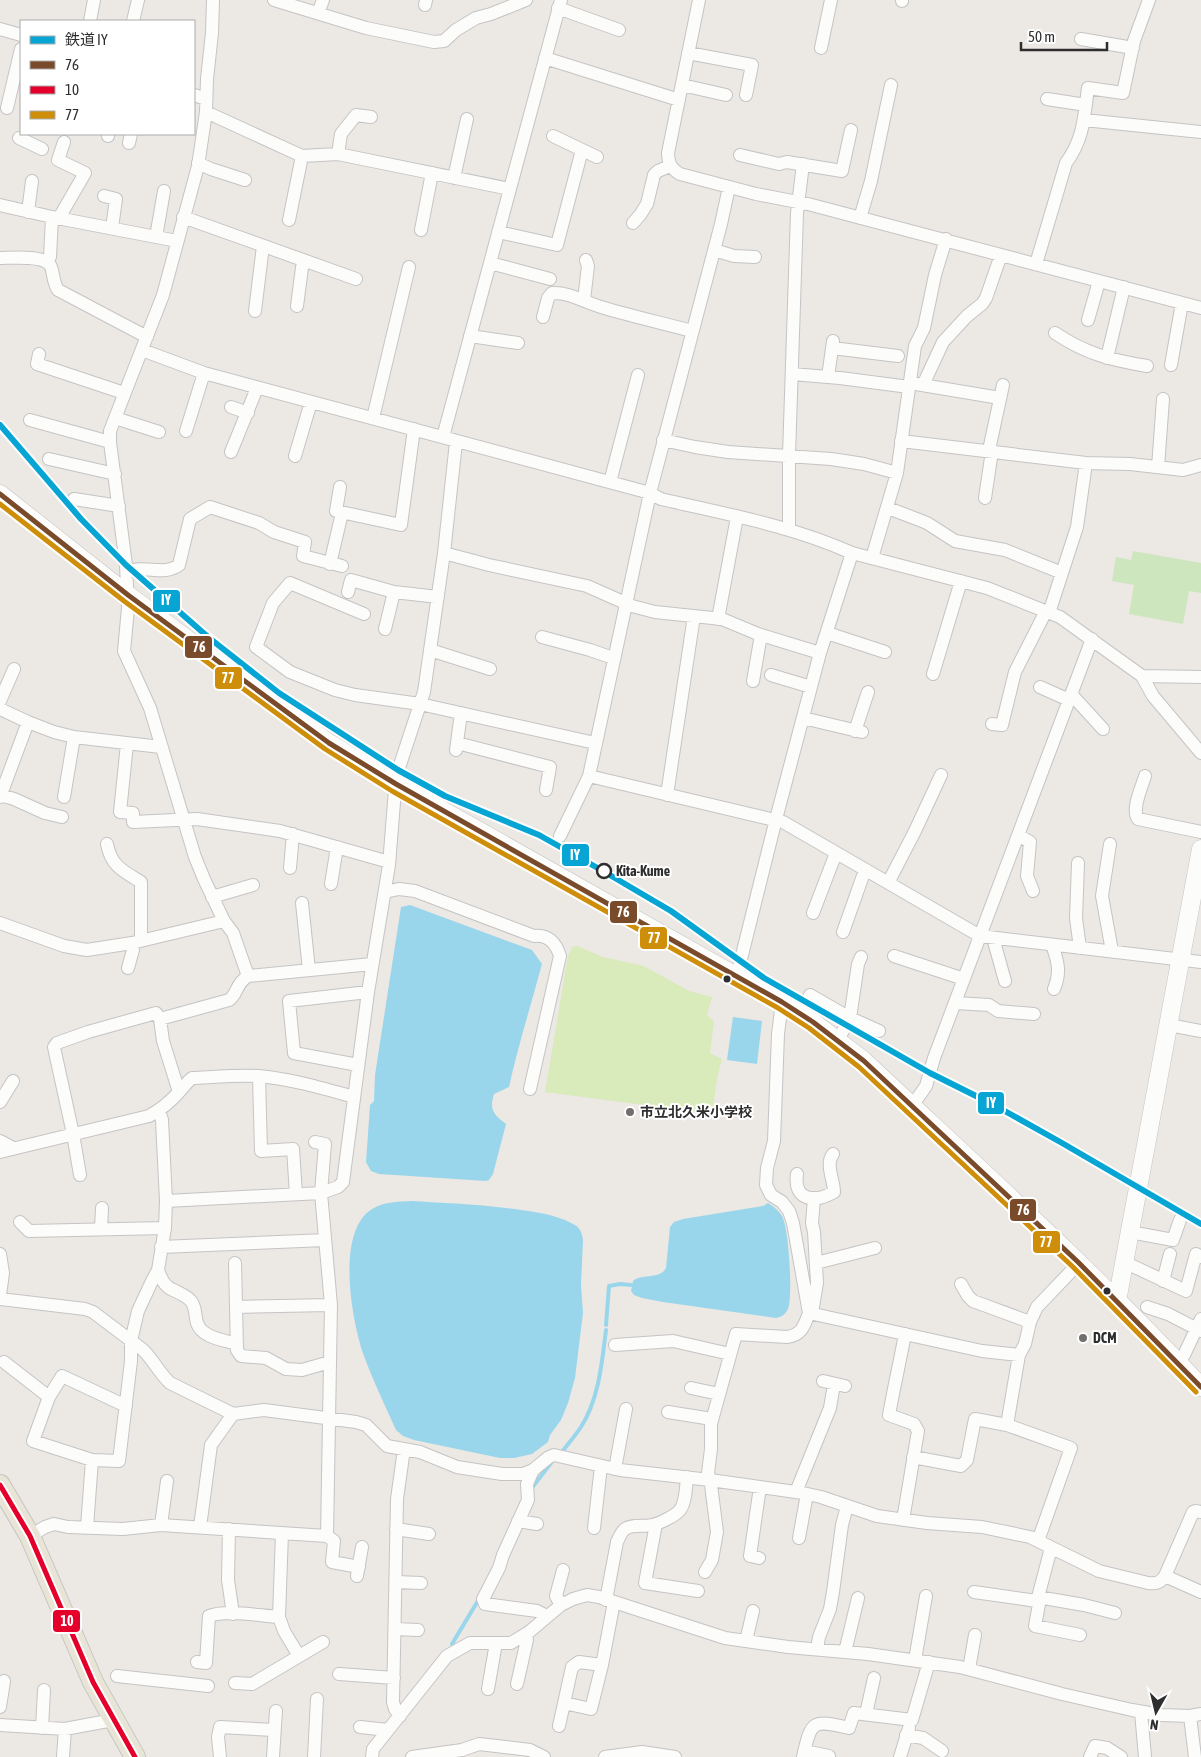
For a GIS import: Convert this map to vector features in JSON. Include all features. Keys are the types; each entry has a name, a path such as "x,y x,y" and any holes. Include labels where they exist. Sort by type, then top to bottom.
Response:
{"main road":[{"path":"0,494 128,595 329,743 396,784 782,1002 838,1040 912,1106 1117,1301 1201,1387"},
{"path":"1117,1301 1180,959 1196,906 1201,850"},
{"path":"0,1485 30,1536 95,1687 135,1757"}],"street":[{"path":"90,20 94,0"},
{"path":"134,20 138,0"},
{"path":"213,0 206,106 198,163 163,295 110,431 110,442 127,573 128,595 124,651 150,708 195,857 212,897 224,921 233,933 248,976"},
{"path":"274,0 366,28 434,42 444,41 456,30 476,18 526,0"},
{"path":"318,13 323,0"},
{"path":"699,0 668,153 668,160 674,171 729,187 946,239 1201,308"},
{"path":"821,48 831,0"},
{"path":"1036,264 1066,163 1075,151 1081,137 1088,88 1123,93 1133,48 1149,0"},
{"path":"443,437 559,4 610,30"},
{"path":"0,29 20,35"},
{"path":"1081,39 1133,48"},
{"path":"8,108 20,53"},
{"path":"688,53 752,66 746,95"},
{"path":"545,58 679,100"},
{"path":"682,85 726,95"},
{"path":"860,218 871,181 891,85"},
{"path":"195,97 206,106 302,156 338,154 510,189"},
{"path":"1047,99 1086,105"},
{"path":"338,154 341,134 356,115 371,117"},
{"path":"454,178 467,120"},
{"path":"1084,120 1201,132"},
{"path":"740,155 779,164 787,162 842,171 851,130"},
{"path":"553,136 597,157"},
{"path":"19,138 35,142"},
{"path":"46,261 50,257 56,218 85,173 58,160 64,142"},
{"path":"498,232 557,245 582,150"},
{"path":"289,220 302,156"},
{"path":"198,163 245,180"},
{"path":"789,530 789,455 798,202 803,164"},
{"path":"633,223 647,204 654,175 658,171 670,166"},
{"path":"421,230 432,173"},
{"path":"28,212 32,181"},
{"path":"560,836 589,776 650,492 729,187"},
{"path":"156,237 164,191"},
{"path":"104,196 116,199 112,228"},
{"path":"0,205 56,218 177,241"},
{"path":"184,217 356,278"},
{"path":"872,558 897,473 916,346 924,328 935,275 946,239"},
{"path":"255,311 263,246"},
{"path":"714,250 734,256 755,256"},
{"path":"923,386 943,342 966,316 982,304 986,298 1002,254"},
{"path":"0,258 38,258 46,261 51,266 54,284 58,290 147,336"},
{"path":"297,306 303,260"},
{"path":"584,300 588,266 586,260"},
{"path":"490,263 551,274 549,285 552,293"},
{"path":"373,418 406,304 409,267"},
{"path":"1088,320 1099,281"},
{"path":"1107,358 1124,288"},
{"path":"552,293 572,295 584,300 598,311 692,331"},
{"path":"543,317 548,298 552,293"},
{"path":"1172,365 1182,303"},
{"path":"1055,333 1073,346 1107,358 1147,366"},
{"path":"470,336 518,343"},
{"path":"828,377 833,344 898,356"},
{"path":"142,350 204,374 650,492 661,499 789,530 832,544 852,553 987,588 1060,618 1142,676 1153,696 1201,754"},
{"path":"39,354 37,364 124,394"},
{"path":"186,431 204,374"},
{"path":"792,374 923,386 1000,398"},
{"path":"610,482 638,375"},
{"path":"985,498 990,451 1003,385"},
{"path":"230,452 257,388"},
{"path":"1158,467 1163,398"},
{"path":"295,456 311,402"},
{"path":"231,407 248,412"},
{"path":"115,418 159,432"},
{"path":"30,420 110,442"},
{"path":"340,487 336,512 401,525 414,429"},
{"path":"663,440 728,452 789,455 864,464 897,473"},
{"path":"902,441 1086,463 1130,464 1183,470 1201,465"},
{"path":"166,1201 321,1193 338,1187 343,1182 372,964 385,892 398,770 424,692 444,553 456,442"},
{"path":"48,459 115,474"},
{"path":"992,724 1002,725 1010,671 1047,612 1062,574 1077,527 1086,463"},
{"path":"74,499 119,506"},
{"path":"127,573 138,569 167,571 174,569 179,565 190,519 210,507 259,523 274,532 304,542 303,556 336,565 342,513"},
{"path":"888,508 927,523 955,541 1005,550 1062,574"},
{"path":"718,619 737,517"},
{"path":"444,553 489,565 587,586 632,606 655,612 731,622 761,635 820,653"},
{"path":"737,976 820,653 852,553"},
{"path":"348,592 351,580 394,592 438,597"},
{"path":"934,674 961,580"},
{"path":"364,614 290,583 273,603 256,647 290,672 335,690 355,695 420,704 596,743"},
{"path":"385,630 394,592"},
{"path":"667,795 694,616"},
{"path":"827,633 885,652"},
{"path":"753,681 761,635"},
{"path":"542,637 614,658"},
{"path":"912,1106 926,1086 934,1058 964,979 987,937 1018,835 1092,639"},
{"path":"430,650 490,669"},
{"path":"0,701 14,669"},
{"path":"772,675 811,687"},
{"path":"1142,676 1201,677"},
{"path":"1040,687 1070,697 1103,729"},
{"path":"803,718 859,731 868,692"},
{"path":"0,709 54,732 74,737 161,747"},
{"path":"461,713 456,747 550,767 546,790"},
{"path":"28,722 0,796 62,816"},
{"path":"64,797 74,737"},
{"path":"127,744 120,812 133,814 133,822 197,819 271,829 389,862"},
{"path":"888,883 916,831 941,775"},
{"path":"589,776 776,819 987,937 1201,962"},
{"path":"1145,776 1135,815 1138,819 1201,832"},
{"path":"290,868 293,834"},
{"path":"1018,835 1030,842 1027,876 1033,891"},
{"path":"106,844 109,856 119,868 141,882 136,942 128,968"},
{"path":"1110,844 1102,896 1112,951"},
{"path":"332,884 337,847"},
{"path":"813,913 836,853"},
{"path":"1078,863 1076,918 1080,948"},
{"path":"843,932 865,870"},
{"path":"212,897 253,885"},
{"path":"385,892 399,889 415,891 534,936 542,935 547,937 559,951 560,956 530,1088"},
{"path":"302,903 309,970"},
{"path":"0,923 64,946 87,950 136,942 224,921"},
{"path":"987,937 1005,981"},
{"path":"1052,945 1059,968 1058,979 1054,989"},
{"path":"894,956 964,979"},
{"path":"838,1040 850,1018 858,964 861,957"},
{"path":"160,1019 228,1000 232,998 242,980 248,976 372,964"},
{"path":"358,1065 294,1053 289,1000 368,992"},
{"path":"810,995 850,1018 879,1031"},
{"path":"782,1002 778,1034 774,1142 767,1168 766,1185 770,1195 782,1202 789,1211 793,1223 809,1313"},
{"path":"956,1003 989,1005 998,1011 1034,1014"},
{"path":"80,1175 73,1134 54,1052 54,1047 57,1043 88,1032 156,1013 160,1019 163,1041 179,1092"},
{"path":"1169,1025 1201,1031"},
{"path":"0,1152 149,1116 159,1110 192,1078 259,1076 293,1081 354,1096"},
{"path":"259,1076 261,1151 292,1149 296,1194"},
{"path":"0,1102 13,1080"},
{"path":"126,1406 62,1376 49,1397 33,1441 92,1460 119,1461 132,1361 131,1341 138,1311 158,1270 164,1228 166,1201 162,1120 159,1110"},
{"path":"0,1141 13,1148"},
{"path":"315,1142 325,1144 321,1193 331,1306 327,1536"},
{"path":"797,1174 796,1185 798,1192 814,1198 826,1197 834,1192 830,1164 830,1157 833,1154"},
{"path":"705,1572 712,1560 717,1532 708,1474 712,1420 730,1354 736,1334 787,1337 795,1336 804,1327 813,1306 817,1283 812,1222 814,1198"},
{"path":"101,1230 102,1208"},
{"path":"1130,1232 1173,1240 1180,1220"},
{"path":"20,1222 29,1231 164,1228"},
{"path":"161,1248 325,1240"},
{"path":"816,1263 875,1248"},
{"path":"0,1254 3,1273 0,1295"},
{"path":"1163,1280 1170,1254"},
{"path":"1124,1262 1186,1292 1196,1254 1201,1257"},
{"path":"235,1263 237,1344 241,1356 266,1358 286,1369 302,1370 330,1362"},
{"path":"1007,1425 1019,1355 1025,1344 1030,1322 1037,1307 1078,1264"},
{"path":"158,1270 162,1280 168,1287 187,1297 192,1302 201,1330 208,1335 237,1344"},
{"path":"961,1284 968,1296 974,1300 1030,1322"},
{"path":"0,1299 85,1309 93,1312 148,1354 170,1383 233,1414 264,1410 330,1418 366,1425 387,1446 428,1455 457,1467 502,1474 523,1474 533,1470 549,1456 554,1455 615,1469 801,1493 821,1497 877,1516 982,1527 1019,1534 1038,1541 1099,1571 1156,1584 1161,1582 1165,1576 1193,1512 1201,1512"},
{"path":"236,1307 331,1306"},
{"path":"1147,1307 1200,1326 1184,1355 1177,1362"},
{"path":"809,1313 982,1351 1019,1355"},
{"path":"903,1520 918,1431 916,1426 889,1415 905,1334"},
{"path":"615,1345 673,1341 730,1354"},
{"path":"4,1362 49,1397"},
{"path":"799,1538 801,1493 830,1408 834,1384"},
{"path":"691,1388 719,1394"},
{"path":"615,1469 626,1409"},
{"path":"668,1412 712,1420"},
{"path":"200,1528 211,1445 233,1414"},
{"path":"913,1456 961,1466 967,1460 975,1419 1007,1425 1071,1448 1038,1541"},
{"path":"400,1716 395,1709 394,1702 396,1530 397,1499 404,1449"},
{"path":"87,1527 92,1460"},
{"path":"594,1528 601,1466"},
{"path":"533,1470 527,1484 528,1500 499,1568 483,1599 485,1604 537,1611 547,1616"},
{"path":"564,1703 592,1709 602,1665 617,1542 621,1533 626,1528 633,1526 656,1524 680,1511 683,1505 687,1477"},
{"path":"161,1525 167,1482"},
{"path":"759,1558 750,1556 760,1487"},
{"path":"817,1649 819,1637 830,1609 834,1592 838,1551 847,1506"},
{"path":"518,1521 537,1524"},
{"path":"30,1536 54,1524 123,1529 161,1525 327,1536 334,1541 332,1562 358,1572 362,1547"},
{"path":"656,1524 645,1583 698,1591"},
{"path":"229,1529 228,1580 233,1614"},
{"path":"396,1530 429,1534"},
{"path":"282,1533 279,1617 284,1631 299,1656"},
{"path":"1051,1548 1037,1599 1039,1604 1035,1626 1080,1635"},
{"path":"561,1605 556,1596 562,1570"},
{"path":"1165,1576 1201,1592"},
{"path":"396,1582 421,1583"},
{"path":"974,1592 1084,1605 1115,1613"},
{"path":"372,1757 373,1749 447,1656 470,1643 511,1643 525,1635 561,1605 587,1595 709,1634 788,1647 929,1662 969,1669 1062,1694 1141,1712 1161,1715 1196,1715 1197,1741 1195,1757"},
{"path":"915,1660 926,1596"},
{"path":"845,1652 858,1598"},
{"path":"746,1641 753,1611"},
{"path":"198,1662 206,1663 209,1616 233,1614 279,1617"},
{"path":"395,1629 418,1630"},
{"path":"969,1669 975,1634"},
{"path":"517,1684 527,1640 525,1635"},
{"path":"235,1683 252,1684 323,1642"},
{"path":"488,1689 496,1643"},
{"path":"559,1726 572,1667 579,1662 602,1665"},
{"path":"900,1757 929,1662"},
{"path":"95,1687 129,1670"},
{"path":"339,1674 394,1678"},
{"path":"117,1676 208,1686"},
{"path":"866,1714 874,1678"},
{"path":"0,1707 4,1681"},
{"path":"42,1728 44,1690"},
{"path":"314,1757 318,1699"},
{"path":"273,1757 276,1711"},
{"path":"1141,1712 1144,1757"},
{"path":"829,1756 804,1754 809,1731 813,1726 827,1723 849,1728 854,1713 912,1720"},
{"path":"0,1725 65,1729 113,1720"},
{"path":"220,1757 218,1737 220,1727 274,1730"},
{"path":"360,1727 388,1730"},
{"path":"63,1757 65,1729"},
{"path":"906,1735 923,1738 942,1750"},
{"path":"412,1757 462,1750 478,1744 496,1752 530,1750 544,1757"},
{"path":"1090,1757 1095,1746 1108,1748 1121,1757"},
{"path":"605,1757 642,1752 667,1756"}],"green space":[{"path":"1133,551 1201,563 1201,593 1189,591 1183,624 1129,614 1134,585 1112,581 1116,557 1131,560"},
{"path":"573,946 603,957 644,966 689,991 712,997 707,1015 714,1021 710,1053 722,1059 712,1114 545,1092 568,956"}],"water":[{"path":"410,905 532,950 542,964 509,1087 494,1094 492,1108 498,1118 506,1124 493,1174 486,1181 379,1174 371,1171 366,1162 370,1105 374,1101 375,1075 401,907"},
{"path":"733,1017 762,1021 757,1064 727,1060"},
{"path":"413,1201 532,1211 565,1220 580,1230 583,1240 581,1285 583,1313 575,1378 561,1420 550,1435 548,1442 532,1454 514,1458 500,1458 414,1440 403,1436 396,1430 371,1375 359,1341 352,1301 350,1257 353,1237 361,1221 372,1209 387,1203"},
{"path":"768,1203 782,1216 787,1234 790,1291 788,1309 783,1315 776,1318 663,1302 642,1298 634,1295 631,1291 633,1281 641,1277 660,1274 666,1268 670,1227 674,1222 763,1206"}],"waterway":[{"path":"606,1325 609,1286 631,1285"},
{"path":"562,1452 581,1427 592,1405 599,1380 606,1330"},
{"path":"531,1489 551,1463"},
{"path":"452,1644 479,1599"}],"rail line":[{"name":"IY","path":"0,425 81,519 126,565 208,637 279,693 398,770 445,796 539,835 603,871 671,911 764,978 930,1073 994,1105 1062,1143 1201,1224"}],"transit line":[{"name":"76","path":"0,494 128,595 329,743 396,784 782,1002 813,1022 864,1061 1078,1262 1201,1387"},
{"name":"77","path":"0,504 124,601 325,749 392,791 778,1008 809,1028 859,1067 1073,1267 1196,1392"},
{"name":"10","path":"0,1485 30,1536 93,1682 135,1757"}],"place":[{"name":"Kita-Kume","path":"604,871"},
{"name":"市立北久米小学校","path":"630,1112"},
{"name":"DCM","path":"1083,1338"}]}
